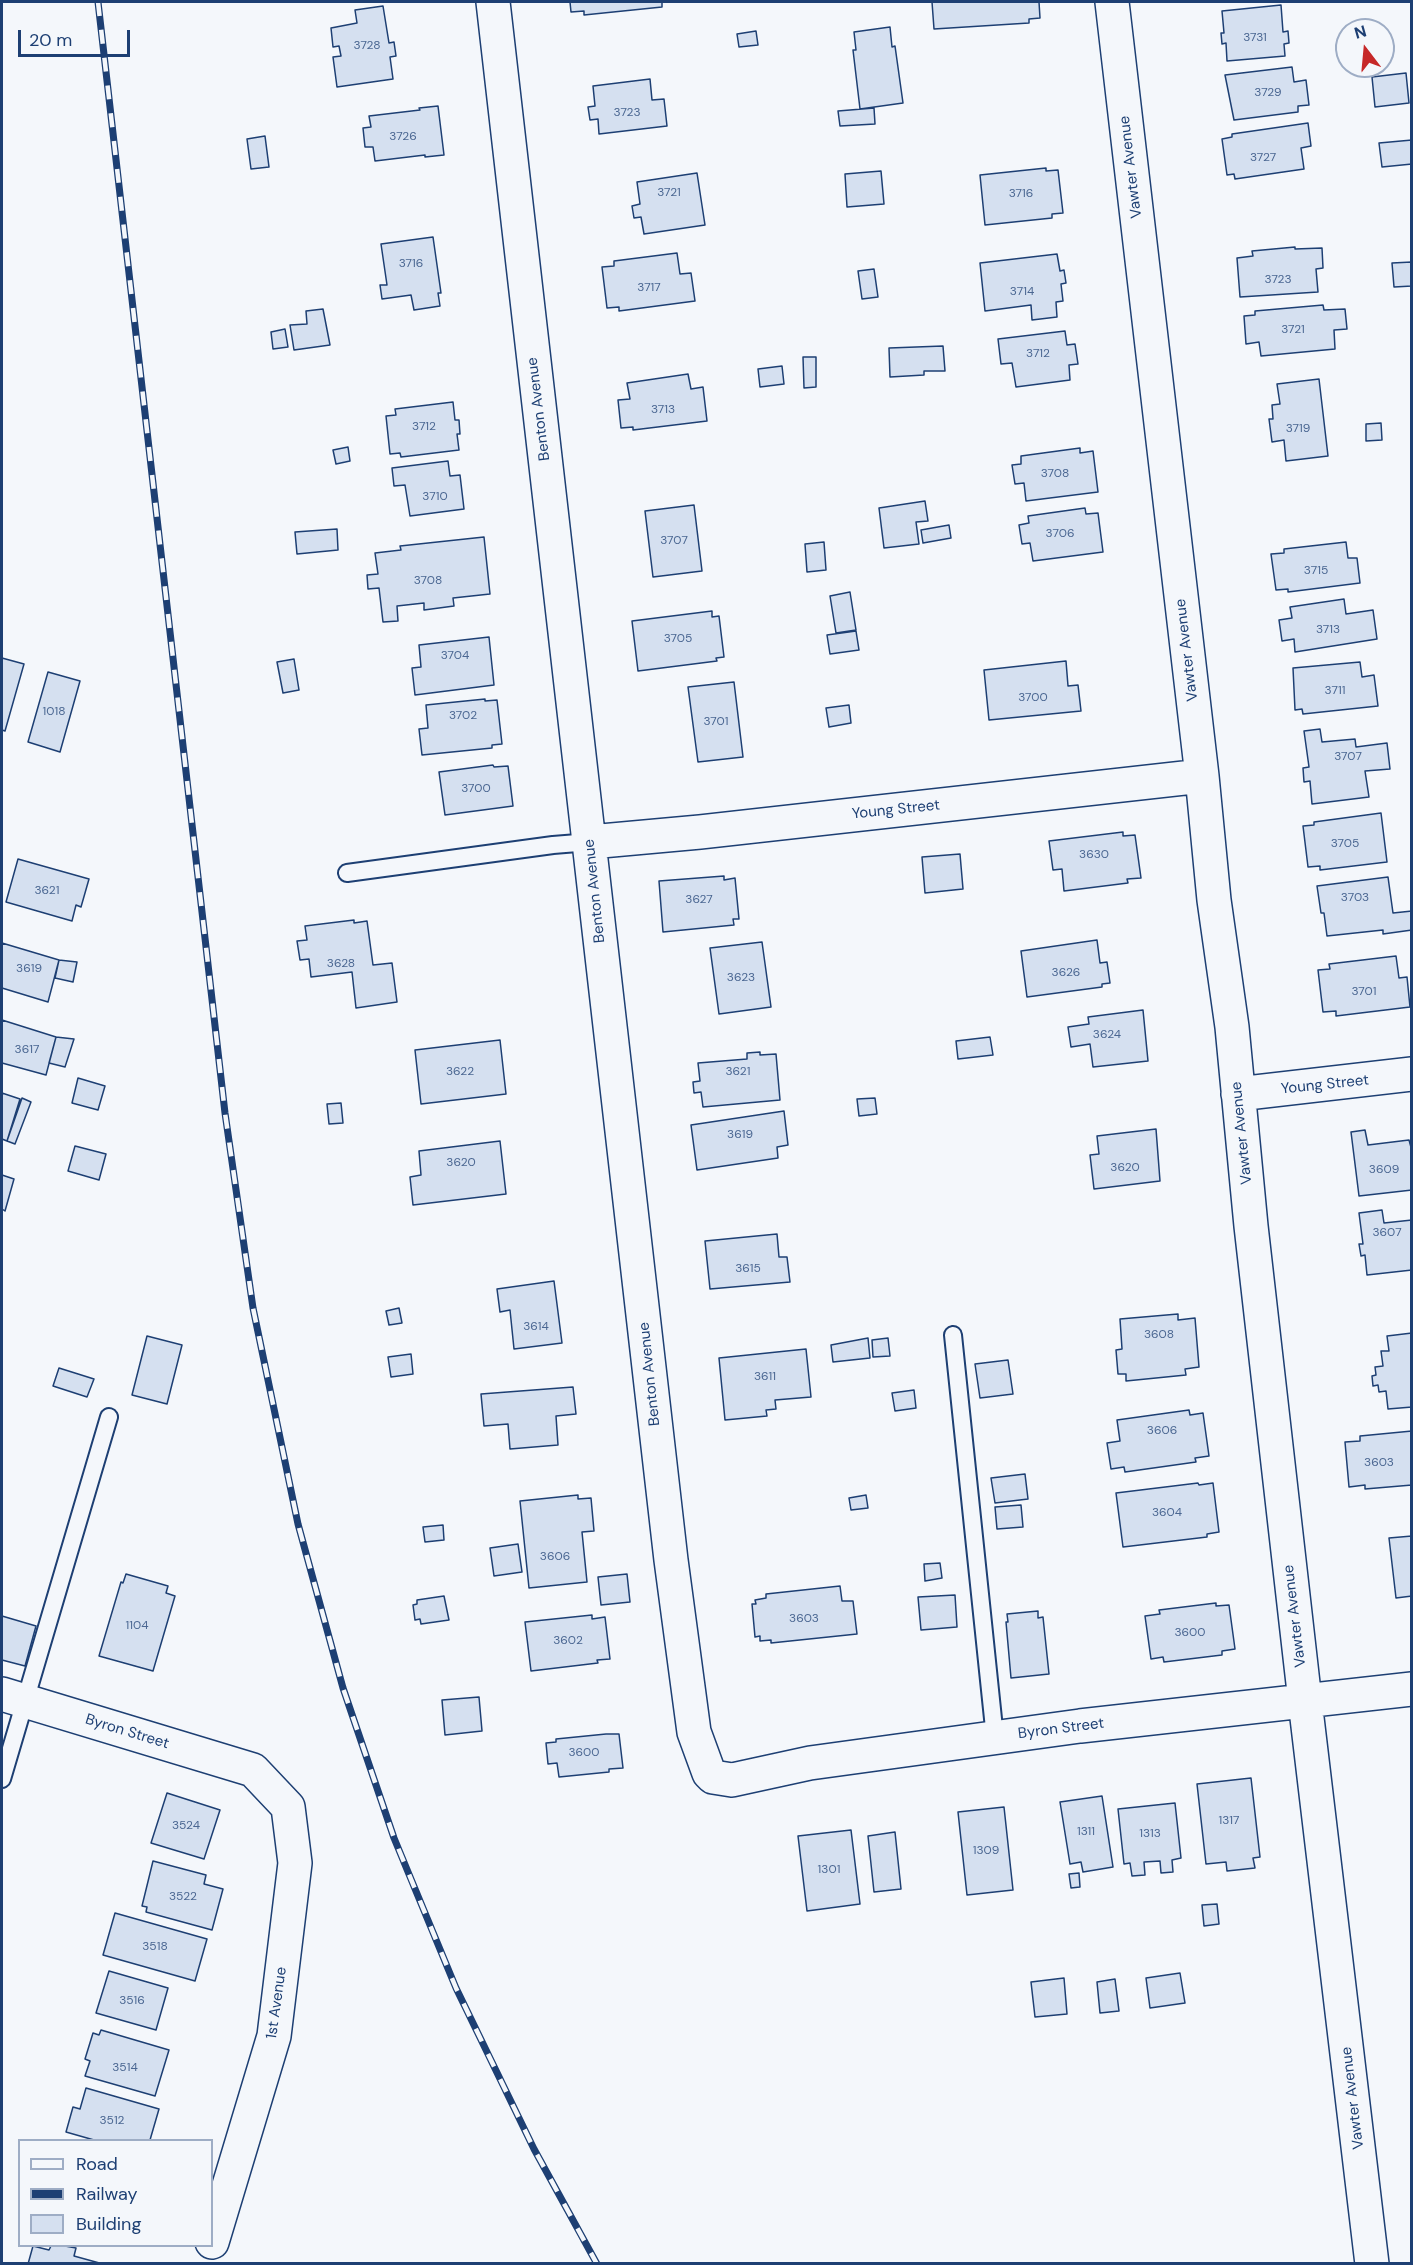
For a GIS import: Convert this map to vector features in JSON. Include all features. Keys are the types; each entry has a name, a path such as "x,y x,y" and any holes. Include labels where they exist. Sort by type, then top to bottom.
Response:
{"street":[{"name":"Benton Avenue","path":"493,2 673,1571 694,1732 709,1773 713,1777"},
{"name":"Vawter Avenue","path":"1112,2 1202,776 1214,900 1232,1027 1305,1701 1372,2264"},
{"name":"Young Street","path":"590,842 711,831 1202,776"},
{"name":"Young Street","path":"1238,1094 1412,1074"},
{"name":"Byron Street","path":"713,1777 732,1780 810,1763 995,1738 1412,1689"},
{"name":"Byron Street","path":"13,1697 253,1770"},
{"name":"1st Avenue","path":"213,2237 274,2036 295,1863 288,1807 253,1770"},
{"name":"1st Avenue","path":"205,2264 210,2247"}],"lane":[{"path":"346,873 553,844 590,842"},
{"path":"953,1335 995,1738"},
{"path":"2,1779 13,1697 109,1417"}],"building":[{"path":"570,2 662,2 662,7 584,15 584,11 571,12"},
{"path":"932,2 1039,2 1040,18 1029,19 1029,23 934,29"},
{"path":"1281,5 1283,32 1288,31 1289,43 1284,44 1285,56 1227,61 1226,43 1222,44 1221,33 1224,33 1222,11"},
{"path":"383,6 389,43 394,42 396,56 390,57 393,79 337,87 333,57 341,56 339,46 333,47 331,28 357,23 355,10"},
{"path":"890,27 903,103 860,109 853,50 856,50 854,32"},
{"path":"756,31 758,45 739,47 737,34"},
{"path":"1292,67 1294,82 1306,80 1309,105 1298,106 1298,112 1234,120 1225,75"},
{"path":"1406,73 1409,103 1375,107 1372,78 1395,78 1395,74"},
{"path":"650,79 652,100 664,99 667,126 599,134 598,119 590,120 588,107 595,106 593,86"},
{"path":"438,106 444,155 375,161 373,147 365,147 363,128 371,127 369,116"},
{"path":"874,108 875,124 840,126 838,111"},
{"path":"1308,123 1311,146 1301,148 1304,169 1235,179 1234,174 1227,175 1222,139 1232,137 1232,134"},
{"path":"265,136 269,167 251,169 247,139"},
{"path":"1412,140 1412,164 1382,167 1379,143"},
{"path":"1046,168 1046,171 1058,170 1063,213 1052,214 1052,218 985,225 980,175"},
{"path":"881,171 884,204 847,207 845,174"},
{"path":"697,173 705,225 644,234 641,217 634,218 632,206 640,204 637,182"},
{"path":"433,237 441,293 438,293 440,306 414,310 411,295 382,299 380,285 387,285 381,244"},
{"path":"1295,247 1295,249 1322,248 1323,268 1316,269 1318,292 1240,297 1237,258 1253,256 1252,251"},
{"path":"677,253 680,274 691,273 695,301 619,311 619,307 607,308 602,267 614,266 614,261"},
{"path":"1057,254 1060,271 1064,270 1066,283 1061,284 1063,301 1056,302 1057,317 1032,320 1031,305 985,311 980,263"},
{"path":"1412,262 1412,286 1394,287 1392,263"},
{"path":"874,269 878,297 862,299 858,271"},
{"path":"1323,305 1324,310 1345,309 1347,329 1334,330 1335,349 1261,356 1259,342 1246,344 1244,316 1255,315 1255,311"},
{"path":"323,309 330,345 294,350 290,325 307,324 306,311"},
{"path":"285,329 288,347 273,349 271,332"},
{"path":"1065,331 1067,345 1075,344 1078,364 1069,365 1070,380 1016,387 1012,363 1001,364 998,339"},
{"path":"943,346 945,371 924,371 924,375 890,377 889,348"},
{"path":"803,357 816,357 816,387 804,388"},
{"path":"782,366 784,384 760,387 758,369"},
{"path":"688,374 691,389 703,387 707,421 633,430 633,427 621,428 618,400 630,399 627,383"},
{"path":"1319,379 1328,456 1286,461 1284,440 1272,442 1269,419 1273,419 1272,405 1280,404 1277,384"},
{"path":"453,402 455,420 459,420 460,434 457,434 459,450 401,457 400,453 390,454 386,416 396,415 395,409"},
{"path":"1381,423 1382,440 1366,441 1366,424"},
{"path":"348,447 350,461 336,464 333,450"},
{"path":"1080,448 1080,453 1093,451 1098,492 1026,501 1024,483 1015,484 1012,465 1021,464 1021,456"},
{"path":"448,461 450,476 460,475 464,509 410,516 405,485 394,486 392,468"},
{"path":"925,501 928,521 916,522 919,544 884,548 879,508"},
{"path":"694,505 702,571 653,577 645,511"},
{"path":"1085,508 1086,514 1098,513 1103,552 1033,561 1030,543 1022,544 1019,525 1029,523 1028,516"},
{"path":"949,525 951,538 923,543 921,530"},
{"path":"337,529 338,550 297,554 295,532"},
{"path":"484,537 490,594 453,598 454,606 424,610 424,603 397,606 398,621 383,622 379,588 368,589 367,575 378,574 375,553 401,550 400,546"},
{"path":"824,542 826,570 807,572 805,544"},
{"path":"1346,542 1348,558 1357,558 1360,583 1288,592 1288,589 1276,590 1271,554 1284,553 1284,549"},
{"path":"850,592 856,630 836,633 830,596"},
{"path":"1344,599 1346,614 1373,610 1377,639 1295,652 1294,639 1282,641 1279,620 1292,618 1290,607"},
{"path":"712,611 712,617 719,616 724,657 716,658 717,661 638,671 632,621"},
{"path":"856,631 859,650 830,654 827,635"},
{"path":"489,637 494,685 415,695 412,668 421,667 419,645"},
{"path":"2,658 24,664 5,731 2,730"},
{"path":"294,659 299,690 283,693 277,662"},
{"path":"1066,661 1068,686 1078,685 1081,711 989,720 984,670"},
{"path":"1360,662 1362,677 1374,675 1378,706 1303,714 1302,709 1295,710 1293,668"},
{"path":"48,672 80,681 60,752 28,742"},
{"path":"734,682 743,757 698,762 688,687"},
{"path":"485,699 485,701 497,700 502,744 492,745 492,748 422,755 419,729 428,728 426,705"},
{"path":"849,705 851,723 829,727 826,708"},
{"path":"1320,729 1322,742 1355,739 1356,747 1387,743 1390,769 1365,771 1369,797 1312,804 1310,781 1304,782 1303,768 1309,767 1304,731"},
{"path":"493,765 494,767 508,766 513,806 445,815 439,772"},
{"path":"1381,813 1387,862 1320,870 1320,866 1308,867 1303,826 1314,825 1314,822"},
{"path":"1123,832 1123,836 1135,835 1141,878 1127,879 1128,883 1064,891 1062,869 1053,870 1049,841"},
{"path":"960,854 963,889 925,893 922,857"},
{"path":"18,859 89,879 81,907 76,905 72,921 6,902"},
{"path":"724,876 724,880 735,878 739,919 733,919 734,925 663,932 659,881"},
{"path":"1388,877 1393,913 1412,911 1412,930 1383,934 1383,930 1327,936 1317,886"},
{"path":"354,920 354,923 367,921 373,965 392,963 397,1002 356,1008 352,972 311,977 309,959 300,960 297,941 307,940 305,926"},
{"path":"1097,940 1100,963 1107,962 1110,983 1102,984 1102,987 1027,997 1021,951"},
{"path":"762,942 771,1007 719,1014 710,948"},
{"path":"2,943 59,960 48,1002 2,988"},
{"path":"1396,956 1399,978 1407,977 1410,1007 1336,1016 1336,1011 1323,1012 1318,970 1330,969 1329,964"},
{"path":"59,960 77,962 73,982 55,978"},
{"path":"1143,1010 1148,1061 1093,1067 1090,1044 1071,1047 1068,1027 1089,1024 1088,1017"},
{"path":"2,1020 56,1037 46,1075 2,1063"},
{"path":"56,1037 74,1039 65,1067 49,1063"},
{"path":"990,1037 993,1055 958,1059 956,1041"},
{"path":"500,1040 506,1094 421,1104 415,1050"},
{"path":"760,1052 760,1055 776,1054 780,1100 703,1107 701,1092 694,1093 693,1082 700,1081 698,1063 747,1059 747,1053"},
{"path":"78,1078 105,1086 98,1110 72,1103"},
{"path":"2,1093 20,1099 7,1141 2,1139"},
{"path":"22,1098 31,1102 15,1144 7,1141"},
{"path":"875,1098 877,1114 859,1116 857,1099"},
{"path":"341,1103 343,1123 329,1124 327,1104"},
{"path":"784,1111 788,1145 777,1147 778,1158 697,1170 691,1125"},
{"path":"1156,1129 1160,1181 1094,1189 1090,1155 1099,1154 1097,1136"},
{"path":"1365,1130 1368,1145 1409,1140 1412,1151 1412,1190 1359,1196 1351,1132"},
{"path":"500,1141 506,1194 413,1205 410,1177 421,1175 419,1151"},
{"path":"75,1146 106,1154 99,1180 68,1171"},
{"path":"2,1175 14,1179 5,1211 2,1209"},
{"path":"1382,1210 1384,1223 1412,1220 1412,1270 1367,1275 1365,1255 1361,1256 1359,1244 1363,1244 1359,1213"},
{"path":"777,1234 779,1257 787,1257 790,1282 710,1289 705,1241"},
{"path":"554,1281 562,1343 514,1349 510,1310 500,1312 497,1289"},
{"path":"399,1308 402,1323 389,1325 386,1311"},
{"path":"1178,1314 1178,1320 1195,1318 1199,1367 1185,1369 1186,1375 1126,1381 1126,1374 1118,1374 1116,1350 1122,1349 1120,1319"},
{"path":"1412,1333 1412,1407 1388,1409 1386,1391 1379,1392 1378,1385 1373,1386 1372,1376 1376,1375 1375,1367 1383,1366 1381,1351 1389,1351 1387,1336"},
{"path":"147,1336 182,1345 167,1404 132,1395"},
{"path":"868,1338 870,1358 833,1362 831,1345"},
{"path":"888,1338 890,1356 873,1357 872,1340"},
{"path":"806,1349 811,1397 775,1400 776,1409 766,1410 767,1416 725,1420 719,1358"},
{"path":"411,1354 413,1374 391,1377 388,1357"},
{"path":"1008,1360 1013,1394 980,1398 975,1364"},
{"path":"59,1368 94,1379 87,1397 53,1386"},
{"path":"573,1387 576,1414 556,1416 558,1445 510,1449 508,1424 484,1426 481,1394"},
{"path":"914,1390 916,1408 895,1411 892,1393"},
{"path":"1189,1410 1190,1415 1203,1413 1209,1456 1195,1458 1196,1462 1125,1472 1124,1467 1111,1469 1107,1443 1120,1441 1117,1420"},
{"path":"1412,1431 1412,1485 1365,1489 1365,1485 1349,1487 1345,1442 1360,1441 1360,1436"},
{"path":"1025,1474 1028,1499 995,1503 991,1478"},
{"path":"1198,1483 1199,1485 1213,1483 1219,1532 1207,1534 1207,1537 1123,1547 1116,1493"},
{"path":"578,1495 578,1499 591,1498 594,1531 582,1532 587,1582 529,1588 520,1501"},
{"path":"866,1495 868,1508 851,1510 849,1498"},
{"path":"1021,1505 1023,1527 997,1529 995,1507"},
{"path":"443,1525 444,1540 425,1542 423,1527"},
{"path":"1412,1536 1412,1596 1396,1598 1389,1538"},
{"path":"518,1544 522,1572 494,1576 490,1548"},
{"path":"940,1563 942,1578 925,1581 924,1564"},
{"path":"126,1574 168,1586 166,1593 175,1596 153,1671 99,1656 121,1582 123,1583"},
{"path":"627,1574 630,1602 601,1605 598,1577"},
{"path":"840,1586 842,1601 853,1601 857,1634 771,1643 771,1640 760,1641 760,1636 755,1637 752,1604 756,1604 755,1600 766,1598 766,1594"},
{"path":"955,1595 957,1627 921,1630 918,1597"},
{"path":"444,1596 449,1620 421,1624 420,1619 415,1620 413,1605 417,1604 417,1600"},
{"path":"1216,1603 1216,1606 1229,1605 1235,1649 1222,1651 1222,1655 1164,1662 1163,1657 1151,1659 1145,1616 1160,1614 1159,1610"},
{"path":"1038,1611 1038,1618 1043,1617 1049,1674 1011,1678 1007,1614"},
{"path":"592,1615 592,1619 605,1617 610,1659 597,1660 598,1663 531,1671 525,1622"},
{"path":"2,1616 36,1626 25,1666 2,1660"},
{"path":"479,1697 482,1731 445,1735 442,1700"},
{"path":"619,1734 623,1768 609,1769 609,1772 559,1777 557,1763 548,1764 546,1743 556,1742 556,1739"},
{"path":"1251,1778 1260,1857 1253,1858 1255,1868 1227,1871 1226,1862 1206,1864 1197,1784"},
{"path":"167,1793 220,1810 204,1859 151,1843"},
{"path":"1102,1796 1113,1867 1083,1872 1081,1862 1070,1864 1060,1802"},
{"path":"1175,1803 1181,1858 1172,1860 1173,1872 1161,1873 1160,1861 1144,1862 1145,1875 1132,1876 1130,1863 1124,1864 1118,1809"},
{"path":"1004,1807 1013,1890 967,1895 958,1812"},
{"path":"851,1830 860,1904 807,1911 798,1836"},
{"path":"895,1832 901,1889 874,1892 868,1836"},
{"path":"153,1861 206,1875 204,1884 223,1889 212,1930 146,1912 147,1907 142,1906"},
{"path":"1079,1873 1080,1887 1071,1888 1069,1874"},
{"path":"1217,1904 1219,1924 1204,1926 1202,1905"},
{"path":"115,1913 207,1939 195,1981 103,1955"},
{"path":"109,1971 168,1988 156,2030 96,2013"},
{"path":"1180,1973 1185,2003 1150,2008 1146,1978"},
{"path":"1064,1978 1067,2014 1035,2017 1031,1982"},
{"path":"1115,1979 1119,2011 1100,2013 1097,1982"},
{"path":"101,2030 169,2050 155,2096 85,2076 90,2061 85,2059 93,2033 99,2035"},
{"path":"86,2088 159,2109 150,2139 90,2139 66,2132 73,2107 80,2109"},
{"path":"33,2247 49,2250 50,2247 70,2247 76,2248 74,2256 103,2264 28,2264"}],"railway":[{"path":"98,2 225,1113 253,1308 298,1524 343,1688 394,1838 456,1988 534,2149 597,2264"}]}
